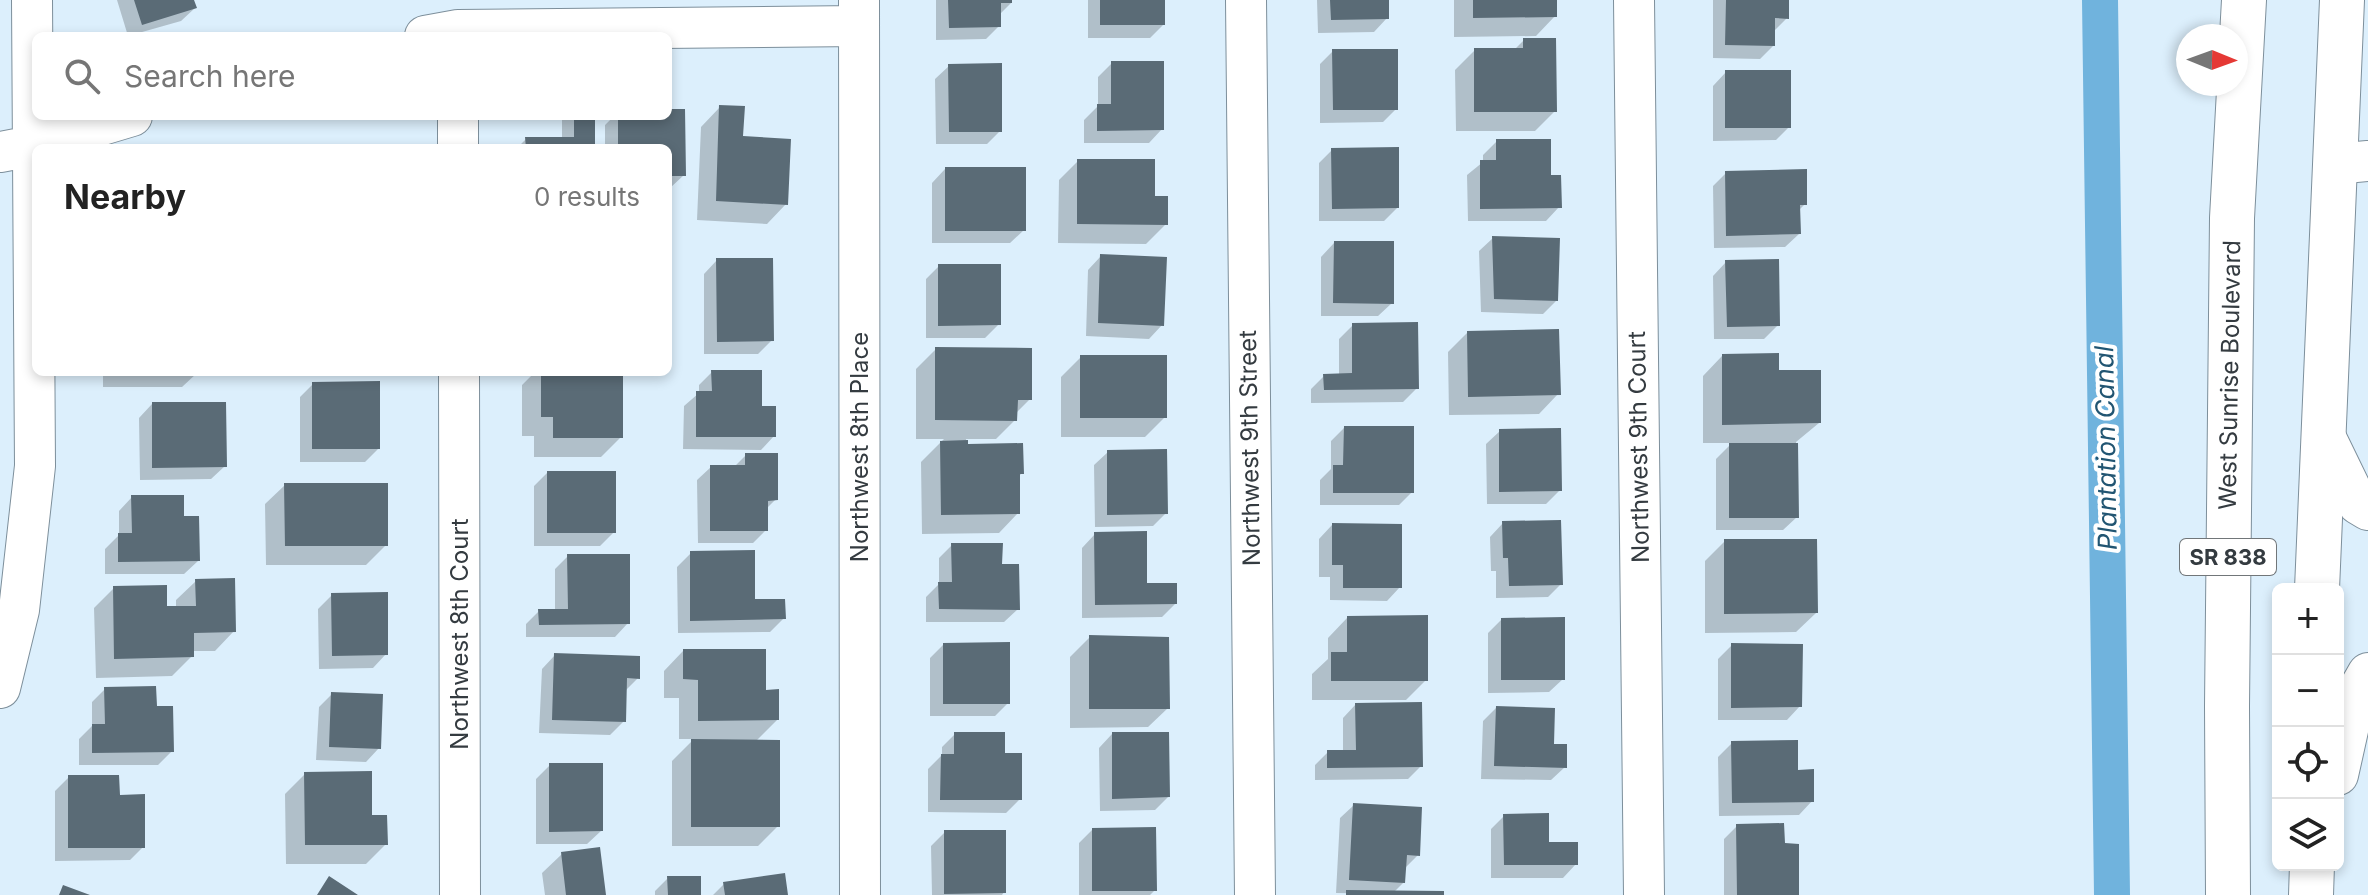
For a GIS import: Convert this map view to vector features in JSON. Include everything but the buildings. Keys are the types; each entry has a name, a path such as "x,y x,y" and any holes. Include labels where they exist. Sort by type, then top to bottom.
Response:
{"main road":[{"path":"2217,0 2218,24"},
{"name":"West Sunrise Boulevard","path":"2228,895 2232,218 2244,0"},
{"path":"2342,0 2351,162"},
{"path":"2317,583 2324,434 2365,0"},
{"path":"2224,96 2232,218"}],"street":[{"path":"0,688 19,610 35,466 16,149 32,0"},
{"name":"Northwest 9th Street","path":"1246,0 1255,895"},
{"name":"Northwest 9th Court","path":"1634,0 1644,895"},
{"path":"450,26 859,13"},
{"name":"Northwest 8th Place","path":"859,13 860,895"},
{"path":"34,144 118,120"},
{"path":"458,120 458,144"},
{"name":"Northwest 8th Court","path":"459,376 460,895"},
{"path":"2324,434 2358,504 2368,510"},
{"path":"2344,748 2356,694 2368,673"}],"waterway":[{"name":"Plantation Canal","path":"2100,0 2112,895"}]}
